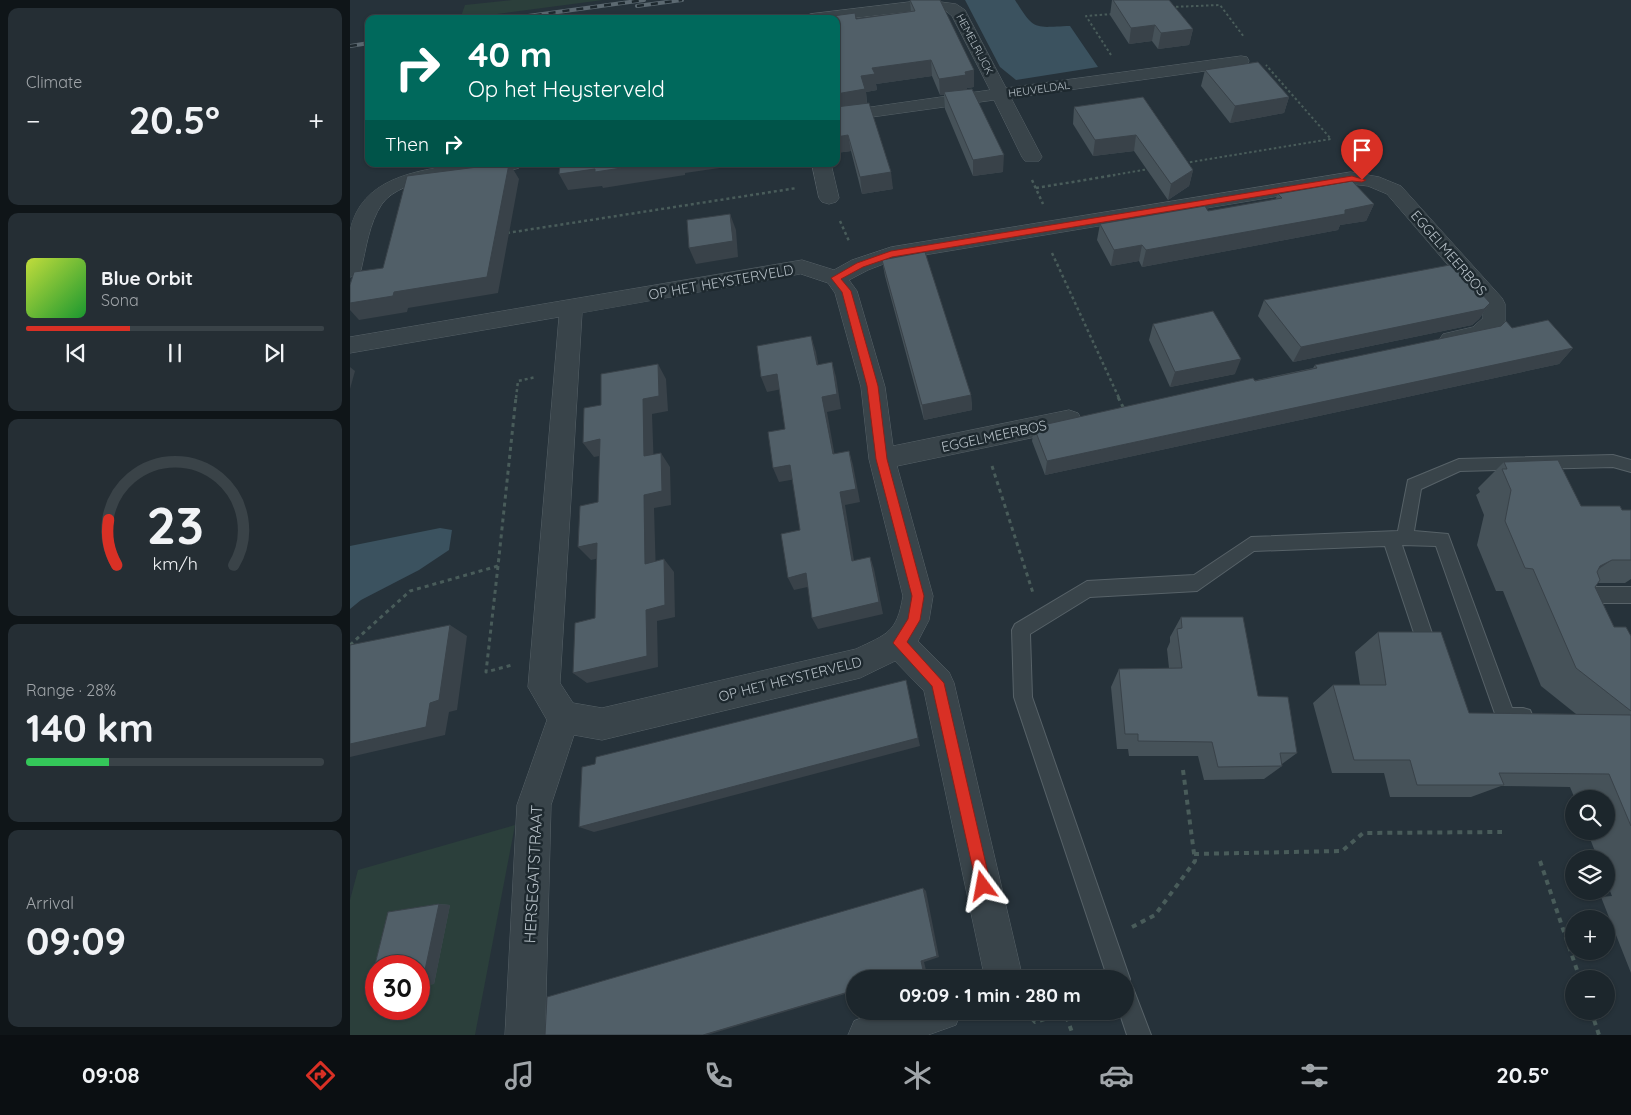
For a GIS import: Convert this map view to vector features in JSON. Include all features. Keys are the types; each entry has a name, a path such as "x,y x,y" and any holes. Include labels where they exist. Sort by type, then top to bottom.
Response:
{"street":[{"name":"HEMELRIJCK","path":"840,15 931,4 951,7 960,13 1032,157"},
{"name":"HEUVELDAL","path":"840,116 1241,61"},
{"path":"350,270 368,211 376,198 390,187 416,177 490,167"},
{"path":"822,167 827,191"},
{"name":"EGGELMEERBOS","path":"836,278 860,265 891,254 1352,178 1372,181 1394,190 1494,304 1494,321 1480,334 1432,344"},
{"name":"OP HET HEYSTERVELD","path":"350,345 802,268 836,278"},
{"path":"836,278 846,291 872,386 882,459 918,596 914,620 900,643 938,683 1002,970"},
{"path":"564,717 544,687 571,308"},
{"name":"EGGELMEERBOS","path":"882,459 1124,409"},
{"name":"OP HET HEYSTERVELD","path":"564,717 602,724 860,663 900,643"},
{"name":"HERSEGATSTRAAT","path":"525,1035 534,805 564,717"},
{"path":"868,1035 914,1020"}],"lane":[{"path":"1434,669 1398,538 1414,485 1459,465 1613,461 1631,466"},
{"path":"1116,970 1023,697 1021,630 1087,589 1197,583 1251,544 1398,538 1442,540 1506,718 1535,717"},
{"path":"1574,595 1631,595"},
{"path":"1133,1020 1138,1035"}],"path":[{"path":"1167,8 1220,5 1248,42"},
{"path":"1122,13 1086,16 1125,77"},
{"path":"1184,163 1331,139 1266,64"},
{"path":"1036,188 1154,168"},
{"path":"501,234 827,191"},
{"path":"1041,230 1124,409"},
{"path":"546,657 486,672 518,381 566,371"},
{"path":"983,438 1041,618"},
{"path":"350,646 410,591 498,566"},
{"path":"1106,940 1155,914 1195,861 1183,770"},
{"path":"1194,854 1342,851 1363,833 1502,832"},
{"path":"1540,861 1577,970"},
{"path":"1068,1020 1073,1035"},
{"path":"1594,1020 1599,1035"}],"green space":[{"path":"512,0 603,0 490,15 461,15 465,5"},
{"path":"515,825 475,1035 350,1035 350,900 358,870"}],"water":[{"path":"965,0 1015,0 1027,18 1036,25 1042,27 1070,26 1098,67 1016,80 1000,67"},
{"path":"440,528 452,530 449,550 419,570 361,600 350,609 350,546"}],"building":[{"path":"910,0 940,0 974,70 965,72 966,75 939,79 931,60 872,68 875,74 861,76 865,89 840,93 840,15 855,13 856,19 915,11"},
{"path":"1113,0 1169,0 1193,29 1161,33 1155,25 1131,28"},
{"path":"1258,62 1289,97 1235,106 1205,70"},
{"path":"972,89 1004,155 973,160 944,92"},
{"path":"1143,97 1193,170 1171,184 1136,135 1095,140 1074,107"},
{"path":"869,103 891,172 860,177 848,135 840,136 840,107"},
{"path":"478,167 508,167 487,277 394,292 393,296 350,303 350,285 354,272 383,268 407,176"},
{"path":"560,167 628,167 595,172 595,169 559,174"},
{"path":"1352,181 1374,204 1345,210 1345,214 1146,250 1142,245 1114,250 1100,224 1205,206 1208,211 1282,198 1278,194"},
{"path":"730,214 733,241 689,248 687,220"},
{"path":"925,252 971,395 922,405 882,260"},
{"path":"1455,264 1490,303 1484,309 1301,347 1264,300"},
{"path":"1213,311 1241,359 1175,372 1153,324"},
{"path":"1548,320 1573,348 1047,461 1034,427 1253,378 1255,381 1317,368 1315,365 1501,326 1506,321 1512,328"},
{"path":"811,336 817,365 832,362 837,394 822,397 833,454 849,451 856,489 840,492 852,561 870,557 879,602 812,618 806,573 788,578 781,534 800,530 790,465 773,468 768,432 785,429 777,374 761,377 757,346"},
{"path":"658,364 659,396 643,399 644,456 661,453 662,491 644,495 645,564 664,559 665,605 646,610 647,656 573,673 575,623 595,618 597,543 578,547 580,506 598,502 600,439 583,443 584,408 601,405 601,374"},
{"path":"1558,460 1581,506 1620,506 1622,510 1631,510 1631,560 1612,560 1600,566 1597,572 1600,580 1595,587 1614,627 1626,627 1631,636 1631,711 1576,668 1533,569 1525,568 1505,521 1511,490 1502,469 1507,469 1504,462"},
{"path":"1181,617 1243,617 1258,696 1288,697 1297,753 1280,753 1282,766 1218,767 1212,742 1138,741 1138,734 1125,734 1119,669 1182,668 1177,629 1182,628"},
{"path":"450,625 439,700 430,703 426,727 350,744 350,645"},
{"path":"1378,632 1441,632 1469,713 1631,715 1631,826 1609,774 1499,773 1504,785 1417,785 1410,760 1354,760 1333,685 1386,685"},
{"path":"906,680 918,738 579,827 582,767 595,764 596,757"},
{"path":"923,888 937,956 921,961 923,970 846,970 846,993 703,1035 545,1035 547,997"},
{"path":"439,904 428,955 377,955 388,912"}],"railway":[{"path":"536,15 644,0"},
{"path":"637,6 682,0"},
{"path":"350,46 365,44"}],"route":[{"path":"983,886 938,683 900,643 914,620 918,596 882,459 872,386 846,291 836,278 860,265 891,254 1352,178 1362,180"}]}
